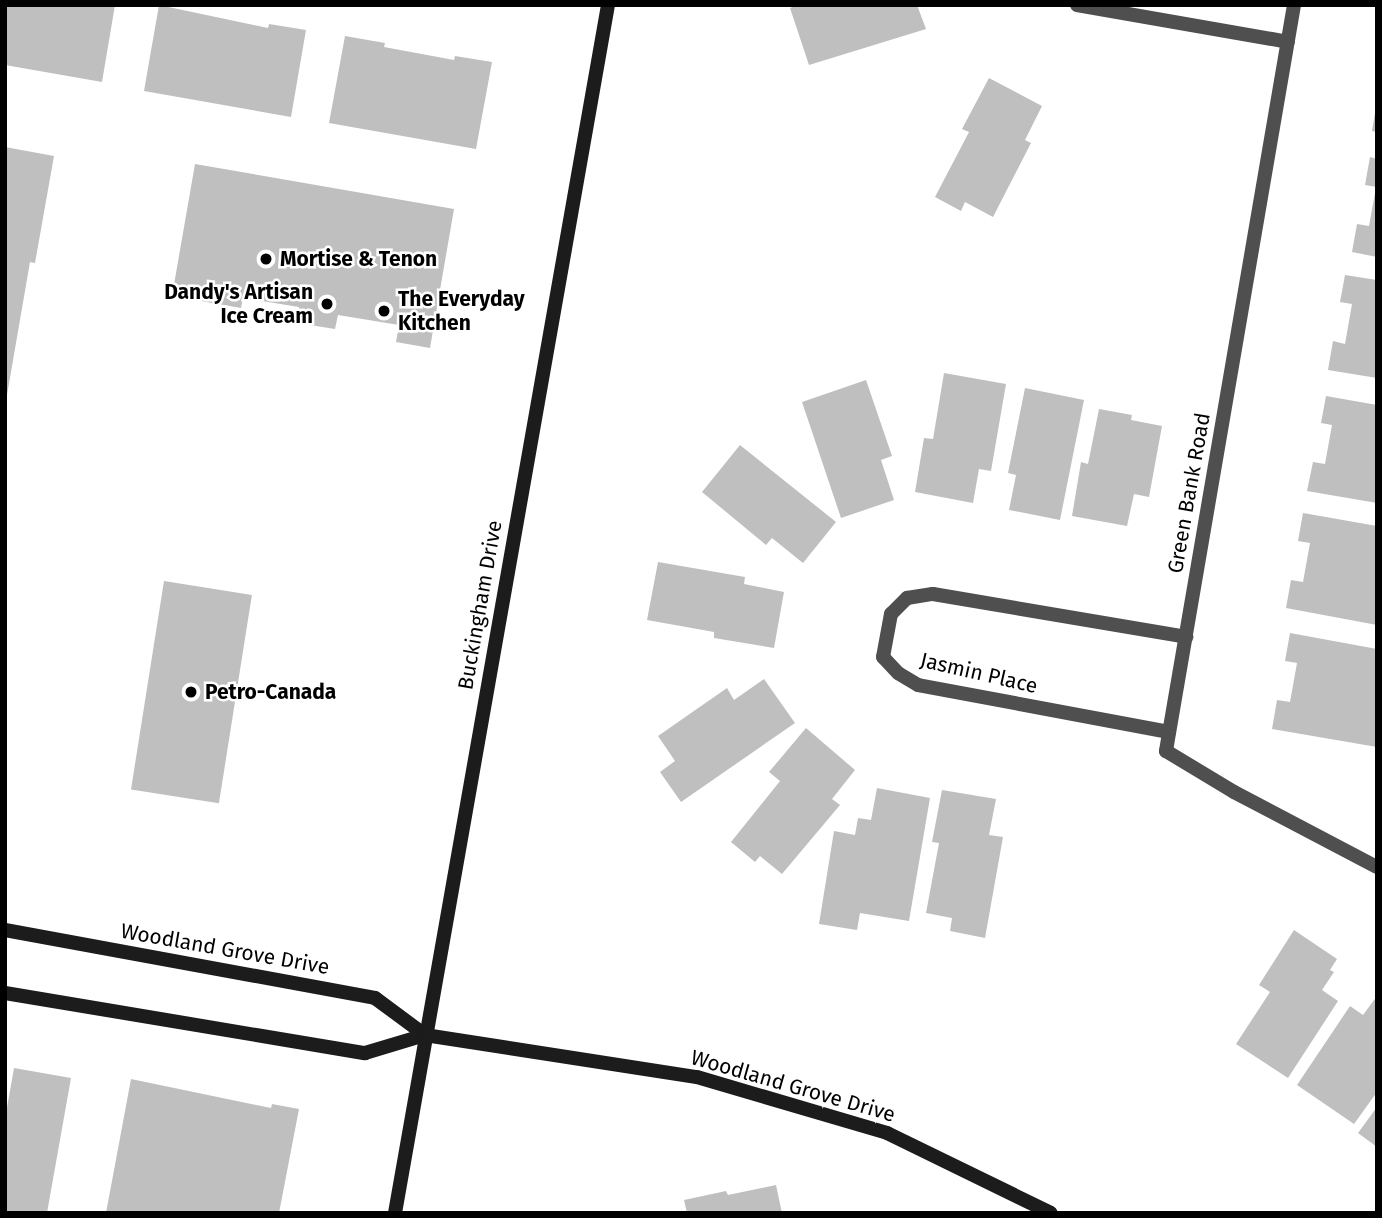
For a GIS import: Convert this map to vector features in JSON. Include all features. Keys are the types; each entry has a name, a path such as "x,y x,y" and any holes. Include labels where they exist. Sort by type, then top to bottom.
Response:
{"street":[{"name":"Buckingham Drive","path":"395,1213 608,5"},
{"path":"1077,5 1288,42"},
{"name":"Green Bank Road","path":"1169,732 1294,5"},
{"name":"Jasmin Place","path":"1169,732 918,685 898,673 883,657 891,614 907,598 933,594 1186,637"},
{"path":"1169,732 1166,751 1234,792 1377,867"},
{"name":"Woodland Grove Drive","path":"5,930 375,998 425,1035"},
{"name":"Woodland Grove Drive","path":"5,993 365,1053 425,1035 697,1077 887,1133 1051,1213"}],"building":[{"path":"5,5 115,5 102,82 5,65"},
{"path":"159,5 268,28 269,24 306,30 291,117 144,91"},
{"path":"797,5 917,5 926,29 809,65 790,8"},
{"path":"345,36 385,43 384,47 454,60 455,56 492,62 476,149 329,123"},
{"path":"989,78 1042,106 1025,140 1031,143 993,217 965,202 961,211 935,197 969,132 962,129"},
{"path":"1377,113 1377,132 1372,131"},
{"path":"5,147 54,156 35,263 30,262 7,395"},
{"path":"1370,157 1377,159 1377,187 1365,185"},
{"path":"195,164 454,209 430,348 396,342 399,325 338,315 335,329 297,323 299,307 243,298 241,308 172,296"},
{"path":"1375,193 1377,257 1352,252 1357,224 1369,226"},
{"path":"1345,275 1377,280 1377,378 1328,370 1333,341 1345,344 1352,304 1340,302"},
{"path":"944,373 1006,384 991,471 979,469 973,503 915,492 924,438 933,439"},
{"path":"866,380 892,456 881,460 894,500 841,518 802,402"},
{"path":"1025,388 1084,400 1060,520 1009,510 1016,475 1008,473"},
{"path":"1326,396 1377,405 1377,503 1307,491 1313,462 1325,464 1332,425 1321,423"},
{"path":"1099,409 1132,415 1131,420 1162,426 1149,497 1134,494 1127,526 1072,516 1081,462 1088,464"},
{"path":"740,445 836,522 803,563 772,538 766,545 702,492"},
{"path":"1303,513 1377,526 1377,625 1286,608 1291,580 1303,582 1310,543 1298,541"},
{"path":"658,562 745,577 744,584 784,592 774,648 714,638 714,632 647,620"},
{"name":"Petro-Canada","path":"164,581 252,595 219,803 131,789"},
{"path":"1290,633 1377,649 1377,747 1272,729 1277,700 1290,702 1297,663 1285,661"},
{"path":"764,679 795,723 681,802 660,772 675,761 658,736 727,688 734,700"},
{"path":"806,728 855,770 832,799 840,805 782,874 760,856 755,862 731,842 780,781 769,772"},
{"path":"877,788 930,798 909,921 860,913 857,930 819,924 834,831 855,835 858,818 871,820"},
{"path":"942,790 996,799 989,835 1003,837 985,938 950,931 952,918 926,913 939,843 932,842"},
{"path":"1294,930 1337,959 1330,970 1334,972 1322,990 1338,1001 1288,1078 1236,1044 1270,992 1259,985"},
{"path":"1377,996 1377,1092 1354,1124 1297,1085 1350,1006 1363,1015"},
{"path":"14,1068 71,1078 47,1213 5,1213 5,1119"},
{"path":"131,1079 271,1108 272,1104 299,1109 279,1213 106,1213"},
{"path":"1377,1107 1377,1147 1358,1133"},
{"path":"776,1185 782,1213 687,1213 684,1200 726,1191 728,1195"}],"place":[{"name":"Mortise & Tenon","path":"266,259"},
{"name":"Dandy's Artisan Ice Cream","path":"327,304"},
{"name":"The Everyday Kitchen","path":"384,311"},
{"name":"Petro-Canada","path":"191,692"}]}
